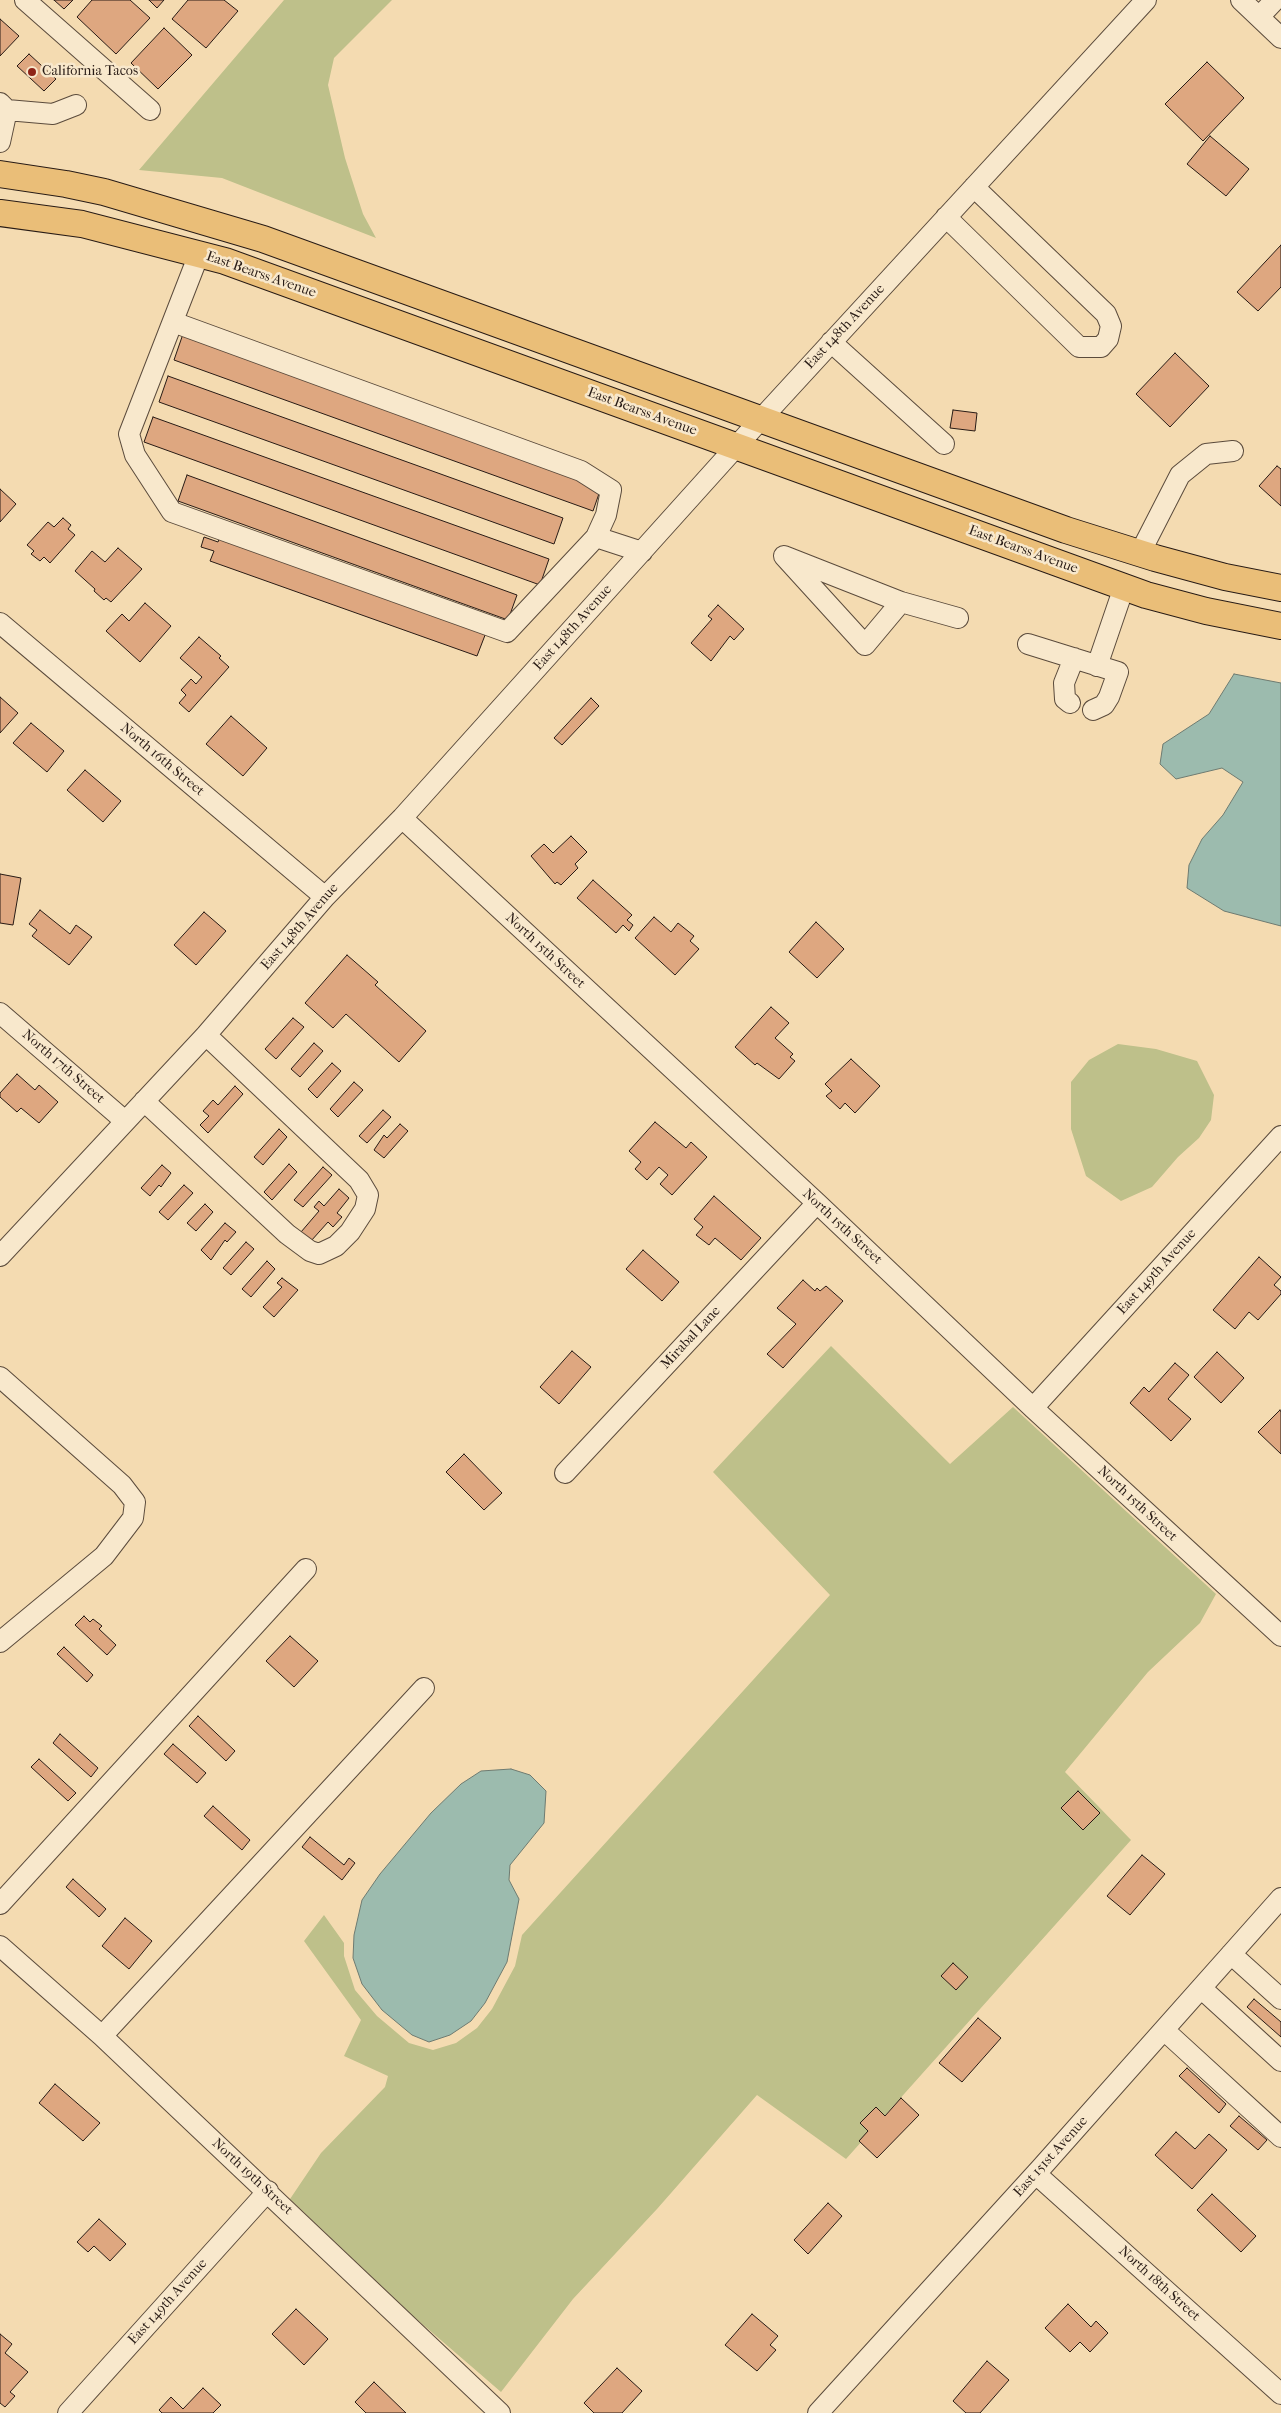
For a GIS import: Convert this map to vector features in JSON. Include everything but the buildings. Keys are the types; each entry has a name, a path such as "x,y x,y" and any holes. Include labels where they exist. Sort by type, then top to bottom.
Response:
{"main road":[{"path":"0,174 104,192 263,240 1066,530 1225,577 1281,588"},
{"name":"East Bearss Avenue","path":"0,213 82,224 225,261 1124,587 1206,611 1281,626"}],"street":[{"path":"25,0 150,110"},
{"name":"East 148th Avenue","path":"0,1256 206,1035 324,896 402,818 831,342 1146,0"},
{"path":"1241,0 1281,38"},
{"path":"1259,17 1275,0"},
{"path":"0,142 4,106 53,114 76,106"},
{"path":"946,217 1079,347 1101,347 1108,339 1111,326 1106,314 974,187"},
{"path":"173,322 581,471 611,490 606,514 596,537 508,632 172,512 135,455 129,434 198,254"},
{"path":"831,342 944,444"},
{"path":"1140,553 1180,475 1206,454 1233,451"},
{"path":"596,537 642,552"},
{"path":"902,602 865,645 784,556 902,602 958,618"},
{"path":"1097,666 1124,587"},
{"name":"North 16th Street","path":"0,623 324,896"},
{"path":"1028,644 1118,672 1104,705 1094,710"},
{"path":"1070,703 1065,698 1064,683 1074,658"},
{"name":"North 15th Street","path":"402,818 817,1203 1033,1408 1281,1636"},
{"name":"North 17th Street","path":"0,1013 125,1121"},
{"path":"144,1101 287,1234 310,1252 319,1254 336,1246 350,1232 365,1209 368,1195 360,1180 206,1035"},
{"name":"East 149th Avenue","path":"1033,1408 1281,1136"},
{"name":"Mirabal Lane","path":"565,1473 817,1203"},
{"path":"0,1378 122,1485 135,1502 133,1518 104,1556 0,1642"},
{"path":"0,1904 306,1569"},
{"path":"102,2036 424,1688"},
{"name":"East 151st Avenue","path":"818,2413 1036,2174 1281,1898"},
{"name":"North 19th Street","path":"0,1946 102,2036 268,2191 500,2413"},
{"path":"1231,1954 1281,1999"},
{"path":"1201,1988 1281,2061"},
{"path":"1164,2030 1281,2137"},
{"name":"North 18th Street","path":"1036,2174 1281,2394"},
{"name":"East 149th Avenue","path":"68,2413 268,2191"}],"green space":[{"path":"284,0 392,0 334,58 328,85 345,158 363,214 376,238 222,178 139,170"},
{"path":"1118,1044 1156,1049 1197,1061 1214,1095 1211,1120 1199,1138 1178,1157 1152,1187 1121,1201 1086,1176 1071,1129 1071,1082 1089,1060"},
{"path":"831,1346 950,1464 1013,1407 1216,1594 1200,1623 1148,1672 1065,1772 1131,1840 846,2159 757,2095 657,2209 573,2299 501,2392 413,2316 290,2199 321,2153 385,2087 388,2076 344,2056 361,2020 304,1941 324,1915 344,1943 344,1956 355,1990 377,2016 409,2043 433,2050 456,2043 477,2028 492,2009 515,1966 522,1935 830,1595 713,1472"}],"shaded area":[{"path":"1234,674 1281,683 1281,926 1224,911 1187,888 1189,865 1202,839 1223,815 1243,782 1222,768 1176,779 1160,764 1163,744 1209,714"},
{"path":"511,1769 530,1775 546,1791 544,1823 510,1865 509,1880 519,1899 507,1962 485,2003 471,2021 450,2035 429,2042 412,2035 382,2010 362,1984 353,1958 354,1935 362,1900 380,1874 431,1813 461,1784 481,1771"}],"place":[{"name":"California Tacos","path":"32,72"}]}
